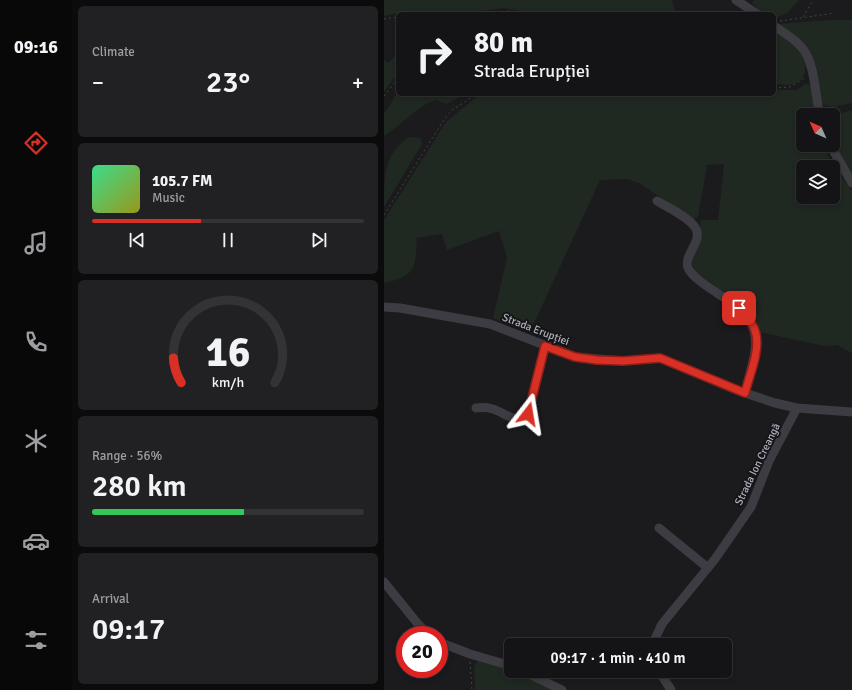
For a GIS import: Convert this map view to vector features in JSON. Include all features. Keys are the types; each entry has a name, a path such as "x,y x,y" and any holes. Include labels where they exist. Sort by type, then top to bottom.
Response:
{"street":[{"path":"736,0 754,12"},
{"path":"776,27 798,43 804,50 811,73 818,108"},
{"path":"834,152 852,182"},
{"path":"657,201 692,223 696,229 697,237 688,261 690,271 698,279 739,308 754,328 756,335 755,352 745,393"},
{"name":"Strada Erupției","path":"384,307 400,308 490,324 509,330 575,357 623,361 660,358 745,393 797,408 852,412"},
{"path":"476,408 488,406 514,419 522,420 528,414 545,346"},
{"name":"Strada Ion Creangă","path":"655,638 662,624 708,568 751,507 769,461 797,408"},
{"path":"659,528 708,568"},
{"path":"384,582 420,626"},
{"path":"448,645 504,664"},
{"path":"537,678 562,690"},
{"path":"663,678 671,690"}],"path":[{"path":"803,18 813,0"},
{"path":"498,12 514,12"},
{"path":"776,23 835,14"},
{"path":"384,19 396,17"},
{"path":"776,88 790,87 811,73"},
{"path":"384,96 396,81"},
{"path":"384,216 443,121 452,110 474,96"},
{"path":"470,654 472,690"}],"shaded area":[{"path":"384,0 672,0 675,12 526,12 504,8 473,12 407,11 396,12 396,13 384,16"},
{"path":"754,0 799,0 787,13 776,18 776,12 761,12 752,3"},
{"path":"852,20 852,103 833,107 823,105 821,102 809,56 778,24"},
{"path":"776,31 799,49 806,65 804,75 801,80 790,85 776,84"},
{"path":"396,55 396,76 384,92 384,60 388,63"},
{"path":"805,84 809,84 811,87 814,108 796,108 796,152 827,152 830,160 796,160 796,204 840,204 840,175 852,191 852,353 837,345 824,346 760,332 743,306 697,273 694,268 693,260 700,236 700,220 718,220 724,164 707,165 698,217 692,220 641,184 627,179 600,180 530,332 493,318 507,258 499,231 447,250 442,234 417,238 416,257 412,270 402,277 384,283 384,220 446,122 478,96 776,96 776,90 797,90"},
{"path":"396,95 396,96 462,96 446,104 436,100 429,103 416,111 384,136 384,113"},
{"path":"852,110 852,178 837,152 840,152 840,114"},
{"path":"409,137 420,138 422,144 384,207 384,185 387,166 395,151"},
{"path":"478,661 504,668 504,678 530,678 558,690 475,690 474,667"}],"route":[{"path":"528,414 545,346 575,357 597,360 623,361 653,358 670,360 745,393 755,352 756,335 754,328 746,315 739,308"}]}
